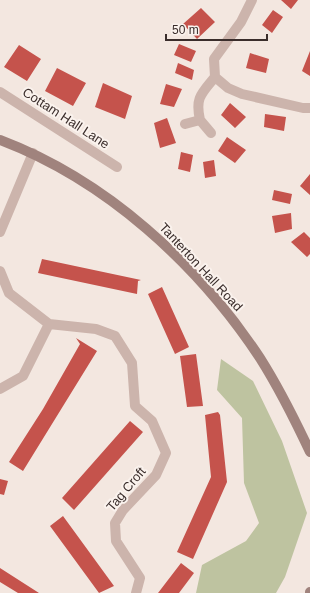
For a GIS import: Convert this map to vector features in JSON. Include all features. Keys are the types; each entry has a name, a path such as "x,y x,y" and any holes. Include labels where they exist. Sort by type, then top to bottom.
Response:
{"street":[{"path":"211,133 200,120 197,106 200,95 215,77 214,59 241,22 252,0"},
{"path":"215,77 228,88 242,94 303,108 310,108"},
{"name":"Cottam Hall Lane","path":"0,92 117,167"},
{"path":"185,124 200,120"},
{"name":"Tanterton Hall Road","path":"0,140 33,153 102,194 158,239 180,260 220,305 260,358 292,414 310,452"},
{"path":"0,232 33,153"},
{"path":"0,271 9,293 49,324 23,376 0,389"},
{"name":"Tag Croft","path":"49,324 96,329 115,336 132,363 136,406 152,421 166,453 156,475 123,510 115,523 116,541 140,578 136,593"}],"green space":[{"path":"221,359 253,381 282,441 307,513 285,577 276,593 196,593 202,565 246,541 259,523 244,483 242,418 217,390"}],"building":[{"path":"281,0 298,0 291,9"},
{"path":"201,8 215,22 197,39 183,24"},
{"path":"273,10 283,17 272,33 262,25"},
{"path":"179,44 196,51 191,62 174,55"},
{"path":"19,45 41,59 27,81 4,67"},
{"path":"310,51 310,76 302,71"},
{"path":"250,53 269,59 266,73 246,68"},
{"path":"178,63 194,70 192,80 175,73"},
{"path":"57,68 86,83 73,106 45,91"},
{"path":"103,83 132,96 125,119 95,107"},
{"path":"166,84 182,89 174,107 160,104"},
{"path":"230,103 246,117 235,128 221,115"},
{"path":"265,114 286,117 284,131 264,127"},
{"path":"167,118 176,143 160,148 154,123"},
{"path":"227,137 246,150 235,163 218,151"},
{"path":"181,152 193,155 190,172 178,169"},
{"path":"214,160 216,176 205,178 203,162"},
{"path":"310,174 310,195 300,186"},
{"path":"274,190 292,194 290,204 272,200"},
{"path":"291,213 292,229 275,233 272,216"},
{"path":"304,232 310,238 310,254 307,257 291,242"},
{"path":"42,259 141,280 138,281 137,294 38,273"},
{"path":"162,287 189,347 175,354 148,294"},
{"path":"76,338 97,351 23,471 9,462 43,409 80,344"},
{"path":"196,354 203,406 187,407 180,356"},
{"path":"218,412 220,415 227,482 193,559 177,552 211,477 205,415"},
{"path":"130,421 143,432 74,510 62,498"},
{"path":"0,479 8,481 4,495 0,494"},
{"path":"63,516 114,586 99,593 50,526"},
{"path":"181,563 194,573 179,593 158,593"},
{"path":"0,568 39,593 18,593 0,582"}]}
